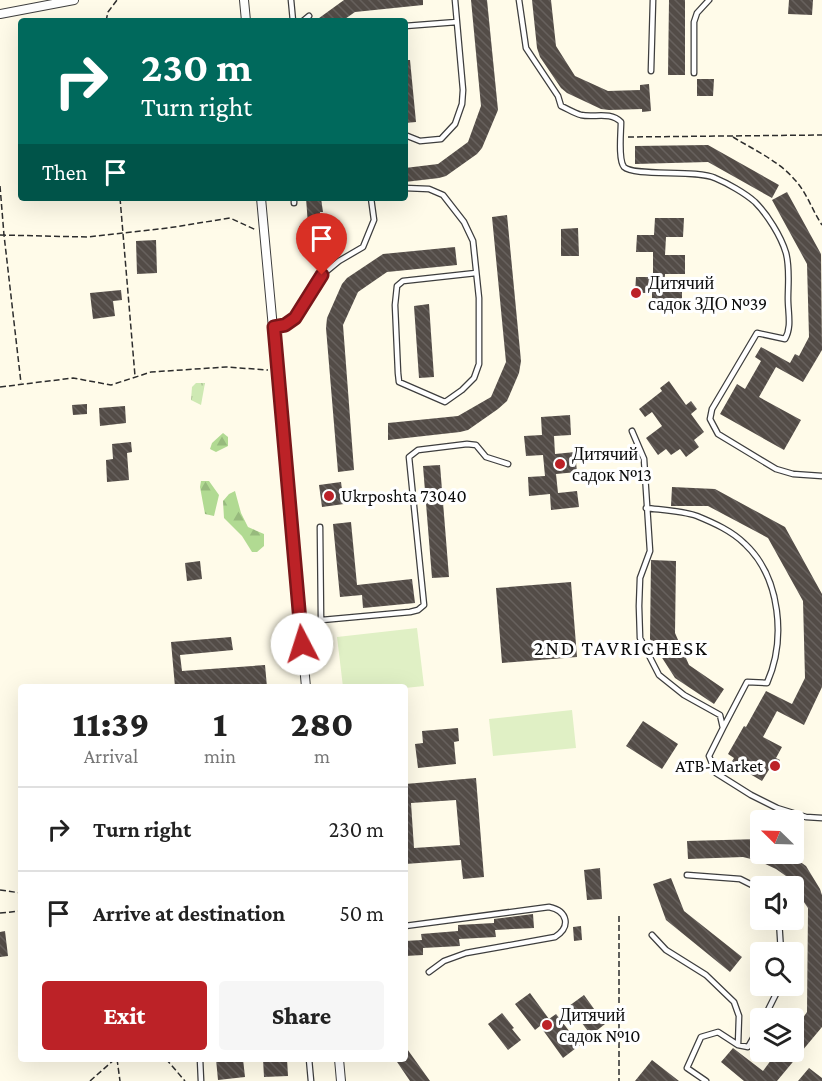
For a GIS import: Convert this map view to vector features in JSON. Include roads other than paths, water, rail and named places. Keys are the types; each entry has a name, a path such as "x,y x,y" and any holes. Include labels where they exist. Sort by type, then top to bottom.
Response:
{"street":[{"path":"0,14 74,0"},
{"path":"244,0 246,18"},
{"path":"261,201 306,684"},
{"path":"339,1062 341,1081"}],"lane":[{"path":"291,0 293,18"},
{"path":"408,136 420,141 441,139 455,124 462,104 463,90 455,0"},
{"path":"519,0 526,48 558,96 561,106 582,115 609,116 621,122 621,160 625,168 633,172 670,172 712,176 754,202 779,234 786,253 789,274 790,323 788,334 785,339 757,333 712,408 710,419 718,434 776,469 793,474 822,477"},
{"path":"651,71 653,0"},
{"path":"694,73 694,22 709,0"},
{"path":"408,26 457,22"},
{"path":"408,188 429,189 443,195 464,222 473,241 479,298 479,364 474,378 445,402 399,382 395,314 397,286 403,281 476,273"},
{"path":"274,327 285,325 295,318 322,275 339,261 363,247 374,220 371,201"},
{"path":"632,430 644,459 650,551 640,578 640,638 659,675 684,695 720,715 723,728"},
{"path":"300,622 410,612 418,610 423,605 409,457 418,450 476,444 486,457 508,464"},
{"path":"646,508 695,515 728,530 757,558 775,600 779,634 773,671 768,683 747,682 709,756 716,773 751,795 777,808 806,817 822,818"},
{"path":"320,527 321,620"},
{"path":"687,875 740,879 750,884"},
{"path":"408,926 549,907 561,911 564,916 564,927 555,937 466,953 444,961 429,972"},
{"path":"652,935 666,950 706,975 734,1002 739,1016 738,1045"},
{"path":"706,1081 687,1068 701,1037 718,1032 738,1045 748,1047 750,1044"},
{"path":"200,1062 201,1081"},
{"path":"309,1062 311,1081"}],"place":[{"name":"Дитячий садок ЗДО №39","path":"636,293"},
{"name":"Дитячий садок №13","path":"560,464"},
{"name":"Ukrposhta 73040","path":"329,496"},
{"name":"ATB-Market","path":"775,766"},
{"name":"Дитячий садок №10","path":"547,1025"}],"district":[{"name":"2ND TAVRICHESK","path":"621,648"}]}
